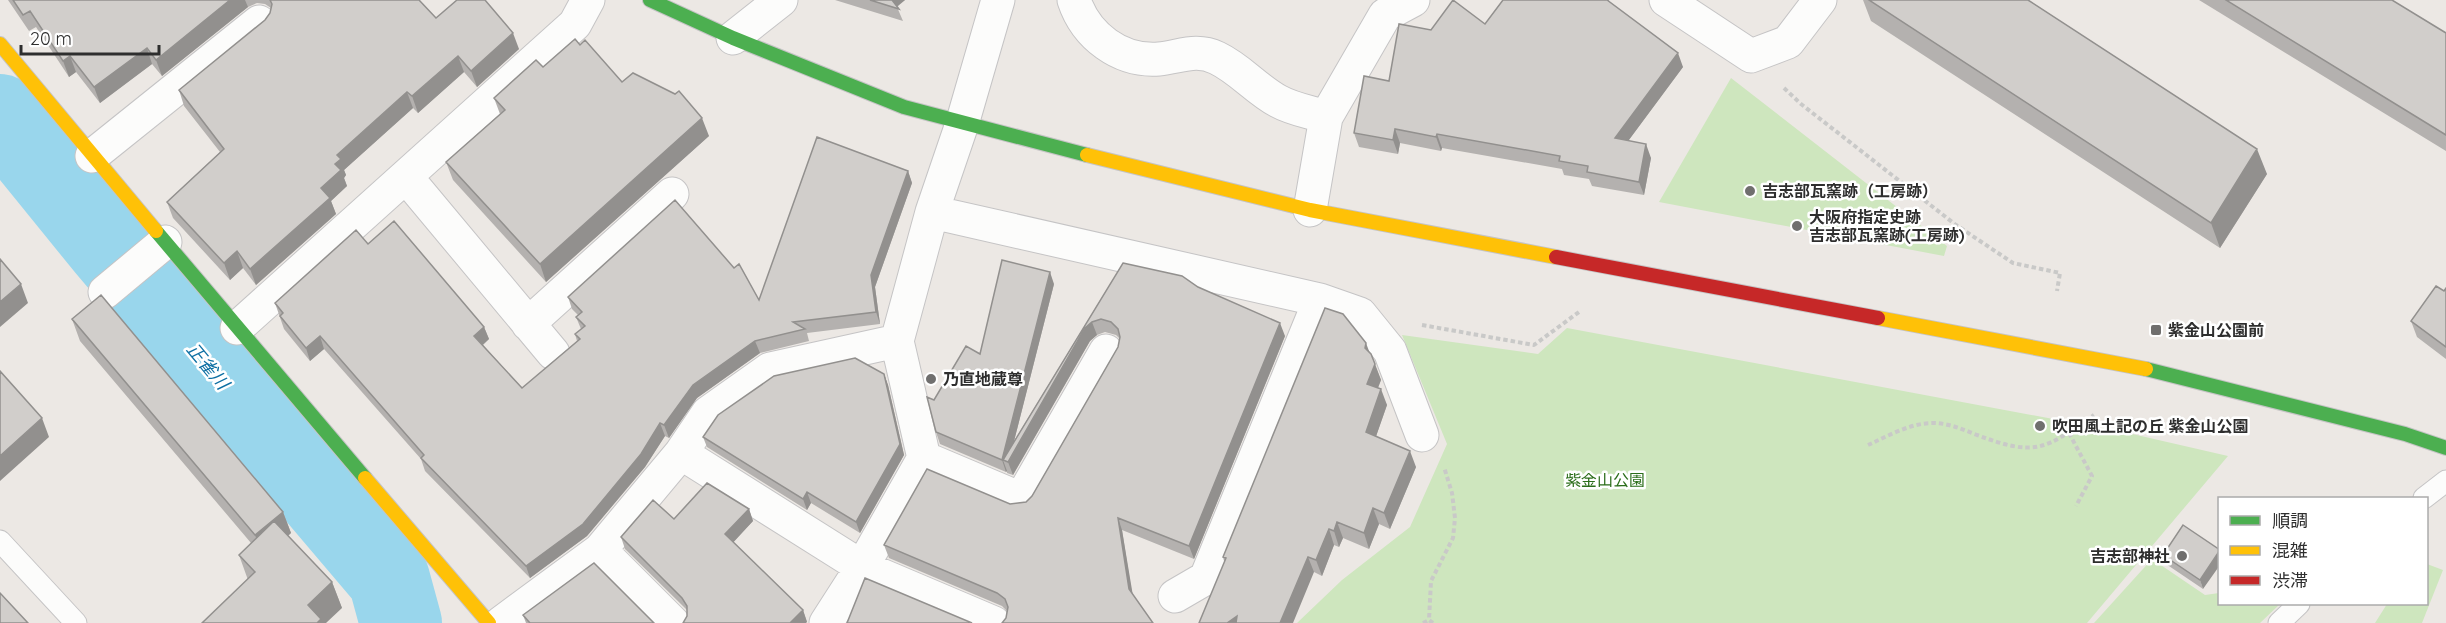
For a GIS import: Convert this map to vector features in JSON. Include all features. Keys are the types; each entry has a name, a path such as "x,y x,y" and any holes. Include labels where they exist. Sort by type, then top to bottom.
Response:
{"street":[{"path":"237,328 407,178 575,24 588,0"},
{"path":"650,0 733,38 904,107 962,124 1310,210 2153,370 2405,434 2446,448"},
{"path":"733,38 781,0"},
{"path":"826,623 862,567 924,458 897,341 932,212 962,124 998,0"},
{"path":"1074,0 1083,21 1116,51 1145,59 1204,53 1235,68 1278,101 1326,117"},
{"path":"1310,210 1326,117 1384,15 1413,0"},
{"path":"1666,0 1751,56 1788,42 1820,0"},
{"path":"92,156 259,22"},
{"path":"0,44 237,328 489,623"},
{"path":"407,178 553,353"},
{"path":"528,324 672,194"},
{"path":"932,212 1320,300 1360,314 1390,351 1422,435"},
{"path":"105,292 165,242"},
{"path":"1175,596 1206,578 1320,300"},
{"path":"501,623 600,550 681,453 708,413 770,369 897,341"},
{"path":"924,458 1021,499 1106,351"},
{"path":"681,453 862,567 994,623"},
{"path":"600,550 673,623"}],"lane":[{"path":"2425,497 2446,481"},
{"path":"0,541 76,623"},
{"path":"2279,623 2297,605"}],"path":[{"path":"1751,56 1801,104 1956,225 2013,263 2060,273 2057,291"},
{"path":"1360,314 1534,345 1579,312"},
{"path":"1868,445 1911,426 1929,423 1948,425 2019,449 2044,446 2094,415"},
{"path":"2069,432 2092,476 2076,506"},
{"path":"1422,435 1438,448 1452,493 1455,518 1453,538 1431,581 1431,621 1423,623"}],"green space":[{"path":"1731,78 1947,246 1944,256 1659,202"},
{"name":"紫金山公園","path":"1567,328 2128,433 2228,456 2087,623 1297,623 1342,580 1410,527 1447,444 1402,335 1538,354"},
{"path":"2152,559 2205,595 2218,593 2218,605 2279,605 2260,623 2094,623"},
{"path":"2428,564 2443,570 2422,623 2375,623 2386,605 2428,605"}],"building":[{"path":"13,0 230,0 156,60 147,48 94,87 70,56 63,61 30,11 23,15"},
{"path":"270,0 419,0 436,18 457,0 485,0 513,33 471,71 458,56 412,96 407,92 337,155 341,159 335,164 341,170 321,188 330,198 250,269 237,251 224,263 167,202 224,149 179,90 265,20 270,13 272,4"},
{"path":"870,0 892,0 899,9"},
{"path":"1453,0 1485,24 1503,0 1607,0 1678,53 1615,138 1646,144 1639,182 1587,172 1588,166 1559,161 1560,156 1437,134 1436,137 1395,129 1393,140 1354,133 1364,76 1389,81 1399,24 1431,30"},
{"path":"1869,0 2028,0 2257,149 2211,223"},
{"path":"2226,0 2392,0 2446,33 2446,135"},
{"path":"575,39 580,45 585,40 622,82 633,73 675,94 679,91 702,118 540,264 446,162 505,110 494,98 536,60 543,67"},
{"path":"817,137 908,171 871,275 876,312 793,322 805,329 755,341 693,385 664,425 660,423 641,454 583,524 526,566 421,458 424,455 320,336 306,348 280,316 283,313 275,303 356,230 368,244 394,221 484,327 474,336 522,388 580,339 575,334 585,326 576,317 582,312 568,297 675,200 734,268 739,264 759,300"},
{"path":"0,259 21,284 0,302"},
{"path":"1002,260 1050,272 1002,460 936,432 927,397 934,400 966,346 980,354"},
{"path":"1123,263 1182,276 1198,287 1280,323 1189,546 1118,518 1129,589 1153,623 1002,623 1006,618 1008,607 1005,599 997,593 884,545 927,469 1010,504 1026,502 1032,496 1118,347 1120,337 1118,329 1111,322 1101,319 1085,328 1008,462 1003,460"},
{"path":"2436,286 2444,291 2446,288 2446,347 2411,321"},
{"path":"101,295 283,512 255,535 72,319"},
{"path":"1325,308 1343,314 1366,343 1365,348 1371,354 1375,364 1367,384 1381,389 1366,432 1410,451 1384,513 1373,508 1364,533 1337,522 1334,531 1329,529 1316,560 1308,557 1280,623 1236,623 1237,616 1227,623 1199,623 1226,558 1223,557"},
{"path":"855,358 884,374 900,444 856,522 807,492 803,499 703,437 718,415 774,376"},
{"path":"0,371 42,418 0,456"},
{"path":"707,483 749,509 725,534 803,610 790,623 683,623 687,616 687,606 682,598 621,537 653,500 674,519"},
{"path":"274,521 332,582 308,605 321,619 317,623 202,623 255,572 239,555"},
{"path":"2183,525 2218,549 2218,553 2200,580 2163,555"},
{"path":"594,563 654,623 530,623 523,615"},
{"path":"865,578 972,623 847,623"},
{"path":"0,593 28,623 0,623"}],"waterway":[{"name":"正雀川","path":"0,115 108,248 389,579 401,623"}],"traffic: fast":[{"path":"650,0 733,38 904,107 1087,155"},
{"path":"156,231 365,478"},
{"path":"2146,369 2405,434 2446,448"}],"traffic: slow":[{"path":"0,44 156,231"},
{"path":"1087,155 1310,210 1556,257"},
{"path":"1878,318 2146,369"},
{"path":"365,478 489,623"}],"traffic: jam":[{"path":"1556,257 1878,318"}],"place":[{"name":"吉志部瓦窯跡（工房跡）","path":"1750,191"},
{"name":"大阪府指定史跡 吉志部瓦窯跡(工房跡)","path":"1797,226"},
{"name":"紫金山公園前","path":"2156,330"},
{"name":"乃直地蔵尊","path":"931,379"},
{"name":"吹田風土記の丘 紫金山公園","path":"2040,426"},
{"name":"吉志部神社","path":"2182,556"}]}
